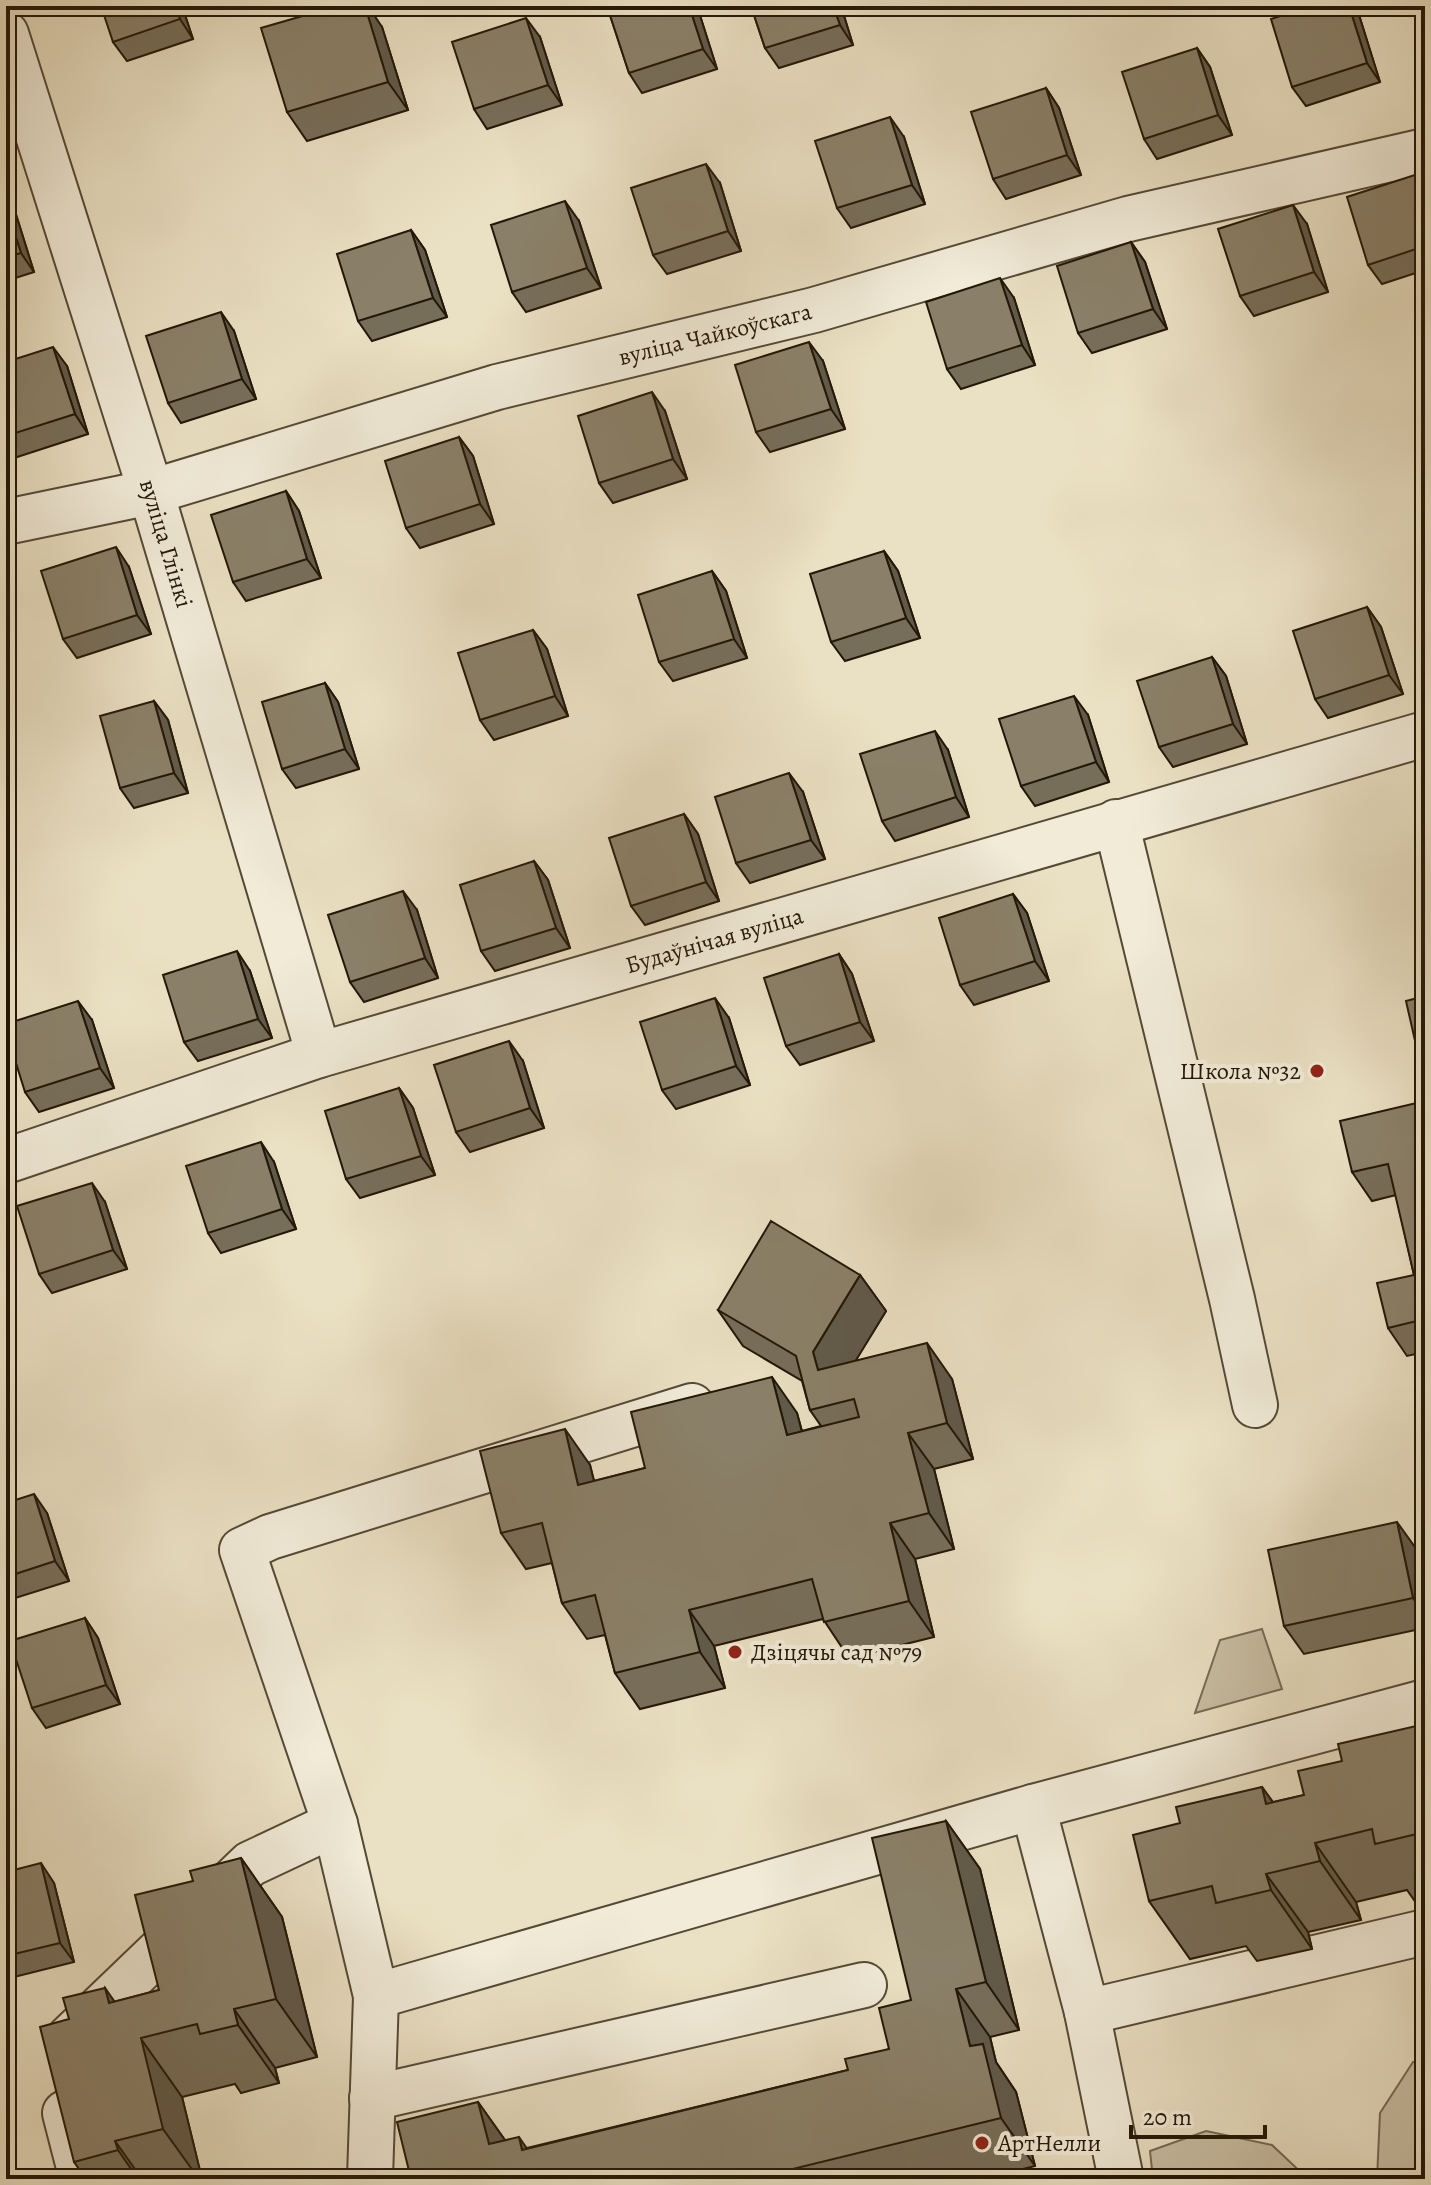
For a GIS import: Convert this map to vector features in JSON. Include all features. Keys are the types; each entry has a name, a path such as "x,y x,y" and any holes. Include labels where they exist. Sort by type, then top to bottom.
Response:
{"street":[{"name":"вуліца Глінкі","path":"6,34 151,492 319,1055"},
{"name":"вуліца Чайкоўскага","path":"6,522 151,492 497,387 814,310 1128,219 1425,151"},
{"name":"Будаўнічая вуліца","path":"6,1161 319,1055 1425,734"},
{"path":"1116,822 1255,1405"},
{"path":"369,2179 376,1996 335,1824 242,1550 270,1537 732,1393"},
{"path":"376,1996 1033,1807 1425,1702"},
{"path":"1033,1807 1087,2012 1121,2179"},
{"path":"82,2179 50,2056 250,1864 335,1824"},
{"path":"1087,2012 1425,1932"},
{"path":"372,2098 864,1985"}],"shaded area":[{"path":"1262,1629 1282,1689 1195,1713 1220,1640"},
{"path":"1413,2062 1425,2062 1425,2179 1377,2179 1380,2113"},
{"path":"1206,2131 1272,2145 1308,2179 1153,2179 1150,2151"}],"building":[{"path":"101,6 175,6 180,19 113,42"},
{"path":"337,6 365,6 388,82 287,112 261,28"},
{"path":"607,6 689,6 703,49 629,73"},
{"path":"751,6 833,6 840,25 765,48"},
{"path":"1312,6 1349,6 1367,63 1292,87 1271,19"},
{"path":"526,18 548,85 474,109 452,42"},
{"path":"1197,48 1218,115 1144,139 1122,72"},
{"path":"1046,88 1067,155 993,179 971,112"},
{"path":"890,117 912,185 837,208 815,141"},
{"path":"706,164 728,231 653,255 631,188"},
{"path":"1421,173 1425,185 1425,246 1368,265 1347,197"},
{"path":"565,201 587,268 512,292 491,225"},
{"path":"1293,205 1314,272 1240,296 1218,229"},
{"path":"6,207 21,253 6,257"},
{"path":"411,230 433,298 358,321 337,254"},
{"path":"1131,242 1153,309 1078,333 1057,266"},
{"path":"1000,278 1022,345 947,369 926,302"},
{"path":"221,312 242,379 168,403 146,336"},
{"path":"809,342 831,409 756,432 735,365"},
{"path":"53,347 75,414 6,436 6,362"},
{"path":"652,392 673,459 599,483 578,416"},
{"path":"459,437 480,504 406,528 385,461"},
{"path":"286,491 307,559 233,582 211,515"},
{"path":"116,547 137,615 63,639 41,571"},
{"path":"884,551 906,618 831,642 810,574"},
{"path":"712,571 734,639 659,662 638,595"},
{"path":"1367,607 1389,675 1315,699 1293,631"},
{"path":"533,630 555,696 480,720 458,653"},
{"path":"1212,657 1233,724 1159,747 1137,681"},
{"path":"325,683 345,749 282,769 262,702"},
{"path":"1074,696 1096,762 1021,786 999,719"},
{"path":"154,701 174,773 120,788 100,716"},
{"path":"935,731 956,797 882,821 860,754"},
{"path":"789,773 811,840 736,863 715,797"},
{"path":"684,814 706,882 631,906 609,838"},
{"path":"534,861 556,928 481,951 460,885"},
{"path":"403,891 425,958 350,982 328,915"},
{"path":"1013,894 1035,961 960,985 939,918"},
{"path":"237,951 258,1019 184,1042 163,975"},
{"path":"839,954 860,1022 786,1046 764,978"},
{"path":"1425,996 1425,1085 1406,1001"},
{"path":"715,998 736,1066 662,1090 640,1022"},
{"path":"78,1001 100,1068 25,1092 6,1024"},
{"path":"509,1041 530,1108 456,1132 434,1065"},
{"path":"399,1088 421,1156 346,1179 325,1111"},
{"path":"1425,1101 1425,1319 1388,1328 1377,1283 1414,1275 1388,1164 1352,1172 1340,1121"},
{"path":"261,1142 282,1209 208,1233 186,1166"},
{"path":"92,1183 113,1250 39,1274 17,1206"},
{"path":"771,1221 860,1275 813,1352 818,1370 927,1343 947,1423 908,1433 929,1513 890,1523 909,1601 824,1622 812,1579 689,1610 700,1652 615,1673 595,1595 562,1603 542,1523 501,1533 480,1451 565,1429 578,1485 645,1468 631,1412 772,1377 787,1435 859,1417 854,1399 810,1410 796,1356 718,1310"},
{"path":"34,1494 55,1561 6,1577 6,1503"},
{"path":"1397,1522 1413,1598 1284,1626 1268,1550"},
{"path":"85,1618 106,1685 32,1708 10,1641"},
{"path":"1425,1724 1425,1832 1375,1844 1372,1829 1315,1843 1320,1861 1266,1874 1271,1890 1216,1903 1212,1886 1149,1901 1133,1835 1180,1823 1176,1807 1262,1787 1266,1804 1304,1795 1298,1771 1342,1761 1338,1744"},
{"path":"946,1821 986,1982 956,1989 970,2046 983,2044 1001,2118 752,2179 411,2179 397,2122 478,2102 489,2144 519,2137 522,2150 848,2070 845,2059 889,2049 879,2008 911,2000 872,1838"},
{"path":"241,1858 276,1999 234,2009 238,2025 200,2034 197,2024 141,2038 163,2129 115,2141 118,2150 74,2162 40,2027 69,2019 63,1998 105,1988 109,2003 159,1990 135,1895 193,1881 190,1871"},
{"path":"41,1863 60,1943 6,1956 6,1872"}],"place":[{"name":"Школа №32","path":"1317,1071"},
{"name":"Дзіцячы сад №79","path":"735,1652"},
{"name":"АртНелли","path":"982,2143"}]}
